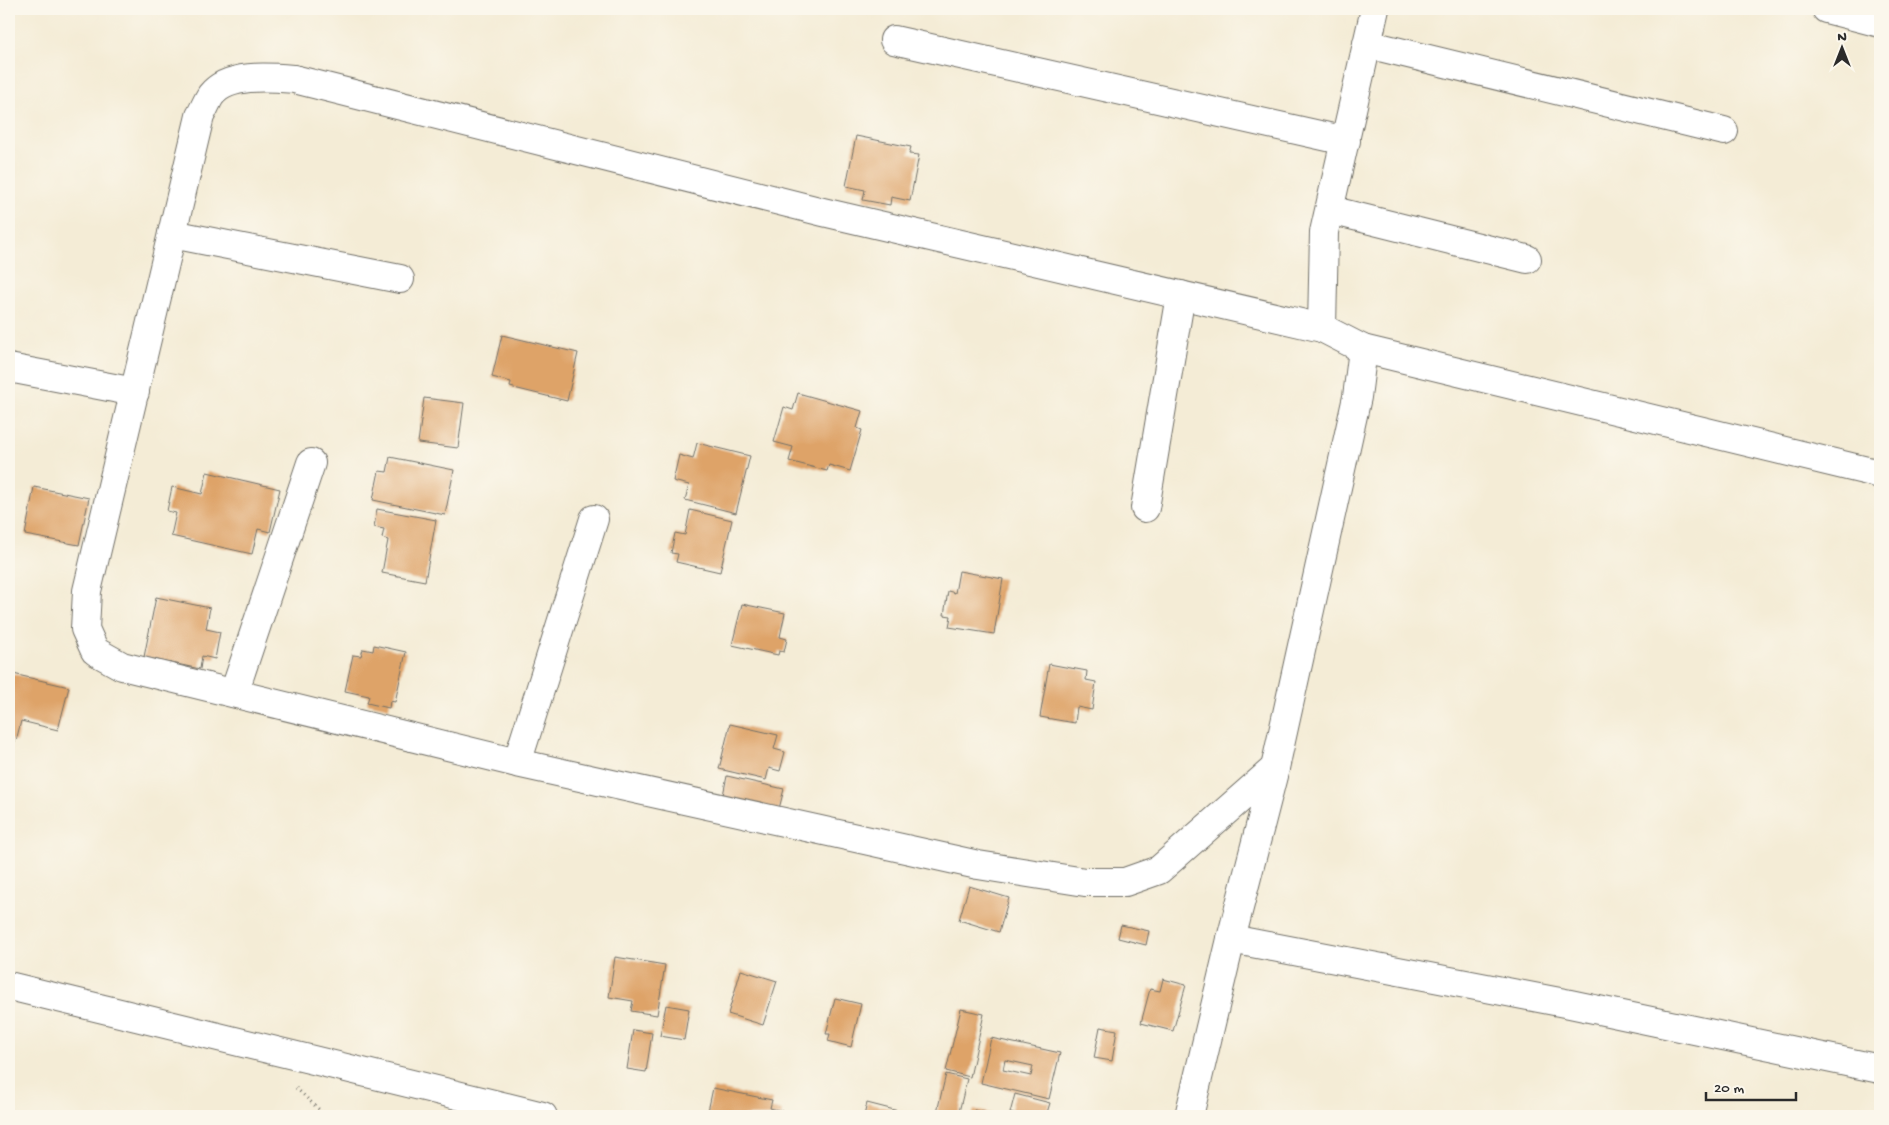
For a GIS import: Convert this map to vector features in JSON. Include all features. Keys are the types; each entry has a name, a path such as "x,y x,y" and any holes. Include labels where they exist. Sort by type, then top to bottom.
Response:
{"street":[{"path":"1322,328 1324,232 1375,9"},
{"path":"1826,9 1880,22"},
{"path":"894,40 1346,141"},
{"path":"1367,44 1724,131"},
{"path":"1275,768 1159,870 1125,882 1085,882 978,865 517,763 122,666 95,651 85,629 87,591 200,116 212,94 230,82 256,77 294,79 823,212 1322,328 1362,350 1880,474"},
{"path":"1330,210 1527,259"},
{"path":"172,234 400,279"},
{"path":"1145,508 1181,295"},
{"path":"1189,1116 1231,939 1275,768 1357,397 1362,350"},
{"path":"9,368 135,392"},
{"path":"234,693 311,463"},
{"path":"517,763 594,519"},
{"path":"1231,939 1570,1004 1880,1069"},
{"path":"9,986 536,1115"}],"building":[{"path":"856,136 911,147 909,154 919,155 910,201 891,197 890,205 863,200 865,190 846,186"},
{"path":"502,335 578,353 567,401 510,387 511,382 492,377"},
{"path":"798,393 862,411 857,428 862,430 850,471 829,465 827,471 789,461 793,447 774,442 784,407 793,410"},
{"path":"424,398 464,403 458,448 418,443"},
{"path":"697,443 750,456 736,513 685,500 689,485 673,481 679,455 693,459"},
{"path":"390,457 454,470 445,515 373,500 379,471 387,472"},
{"path":"207,472 280,489 270,532 258,529 252,554 171,536 176,513 167,511 172,487 202,494"},
{"path":"34,487 89,498 79,545 25,535"},
{"path":"377,509 436,520 425,581 382,573 388,540 382,538 384,529 374,527"},
{"path":"690,510 732,520 720,572 676,562 678,554 671,553 675,533 685,535"},
{"path":"959,571 1003,579 994,634 949,627 951,616 944,615 948,591 955,593"},
{"path":"156,597 210,608 206,629 220,632 215,659 202,656 200,669 144,657"},
{"path":"742,604 785,613 780,637 787,639 784,652 779,651 778,655 732,645"},
{"path":"374,645 406,652 395,702 390,701 389,708 367,703 369,696 345,691 353,655 361,656 363,649 373,651"},
{"path":"1049,664 1087,671 1086,680 1096,682 1092,710 1077,707 1075,723 1040,717"},
{"path":"9,673 69,687 58,730 21,721 16,741 9,739"},
{"path":"730,724 778,735 774,749 785,752 780,771 769,768 766,780 719,769"},
{"path":"727,776 784,789 778,813 722,800"},
{"path":"969,886 1009,898 999,932 959,920"},
{"path":"1121,925 1149,931 1146,945 1118,938"},
{"path":"615,957 665,965 657,1015 631,1011 633,1001 609,997"},
{"path":"741,970 777,981 763,1025 728,1014"},
{"path":"1163,979 1186,985 1173,1031 1141,1023 1150,989 1160,991"},
{"path":"835,998 861,1004 851,1047 828,1041 830,1034 826,1034"},
{"path":"666,1005 689,1009 684,1040 660,1036"},
{"path":"961,1009 984,1014 970,1077 946,1071"},
{"path":"1100,1027 1117,1030 1112,1061 1094,1058"},
{"path":"633,1030 652,1033 646,1072 627,1069"},
{"path":"991,1038 1060,1053 1049,1099 981,1083","holes":["1005,1060 1033,1066 1031,1076 1003,1070"]},
{"path":"946,1074 967,1079 958,1116 936,1116"},
{"path":"713,1088 772,1100 770,1108 782,1111 781,1116 707,1116"},
{"path":"1015,1094 1050,1103 1046,1116 1020,1116 1010,1113"},
{"path":"867,1103 914,1115 914,1116 864,1116"},
{"path":"974,1110 998,1115 972,1116"}]}
